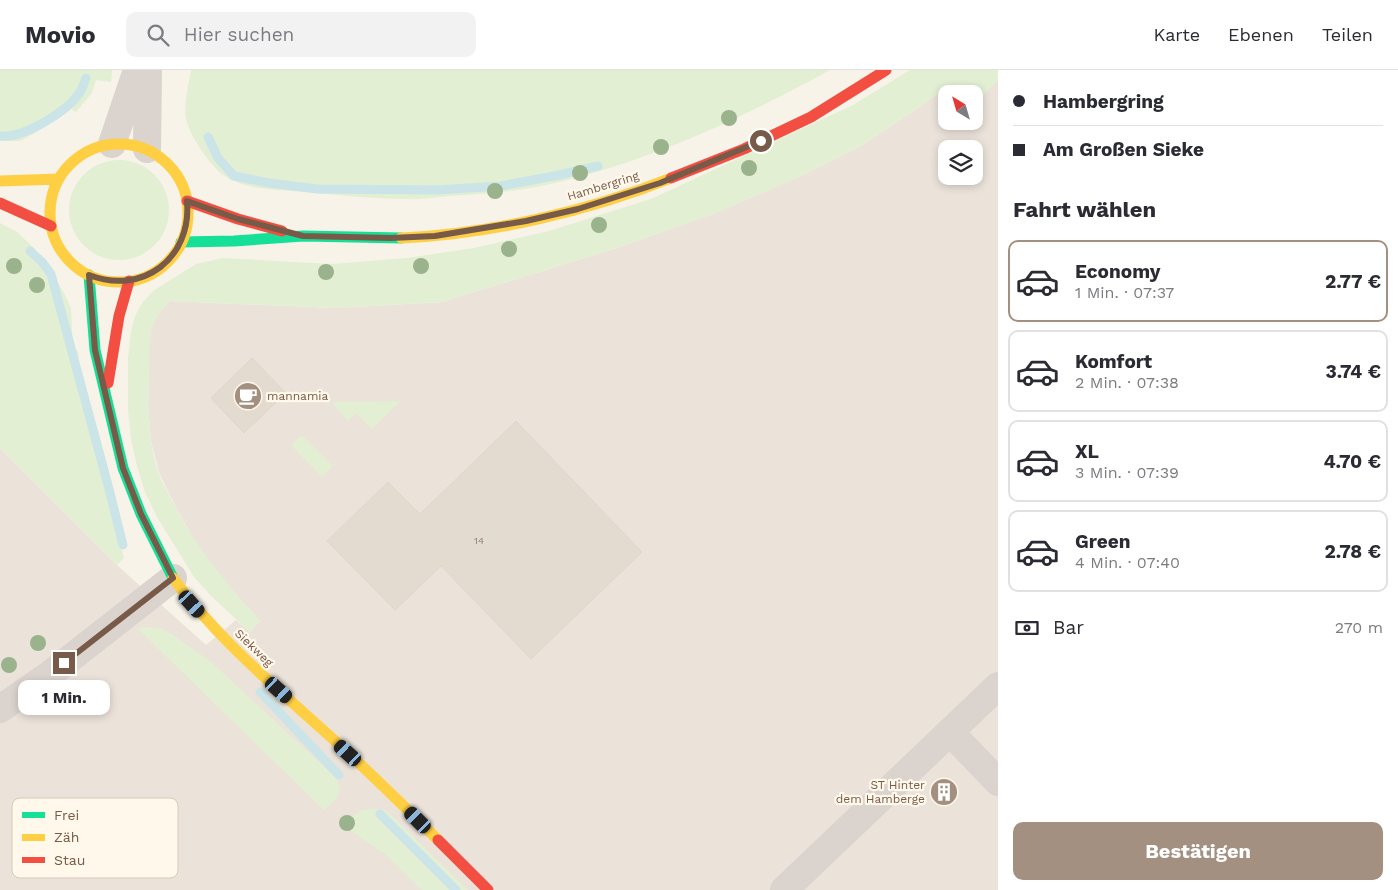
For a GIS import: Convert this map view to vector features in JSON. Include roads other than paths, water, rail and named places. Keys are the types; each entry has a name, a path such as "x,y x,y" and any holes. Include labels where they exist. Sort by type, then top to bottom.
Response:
{"main road":[{"name":"Hambergring","path":"181,242 234,241 303,236 391,238 435,236 526,221 578,209 660,183 744,149 811,117 886,70"},
{"path":"112,144 130,145 147,150 161,158 173,170 182,185 187,201 186,226 181,242 172,257 159,268 144,276 128,281 104,280 89,275 75,266 64,255 56,242 51,226 51,202 58,179 68,165 81,154 96,147 112,144"},
{"path":"0,180 58,179"},
{"name":"Hambergring","path":"187,201 238,219 303,236"},
{"path":"0,203 51,226"},
{"name":"Siekweg","path":"89,275 95,350 123,468 150,533 173,578 192,604 237,652 376,778 488,890"},
{"name":"Siekweg","path":"106,392 119,316 128,281"}],"street":[{"path":"112,144 137,70"},
{"path":"147,150 148,70"},
{"path":"0,709 49,675 173,578"},
{"path":"784,890 998,686"},
{"path":"950,732 998,782"}],"waterway":[{"path":"0,136 21,133 55,115 74,99 81,90 86,78"},
{"path":"208,137 218,158 234,176 317,189 437,190 501,186 598,166"},
{"path":"30,251 51,274 123,545"},
{"path":"260,692 339,775"},
{"path":"380,814 456,890"}],"place":[{"name":"mannamia","path":"248,396"},
{"name":"ST Hinter dem Hamberge","path":"944,792"}]}
